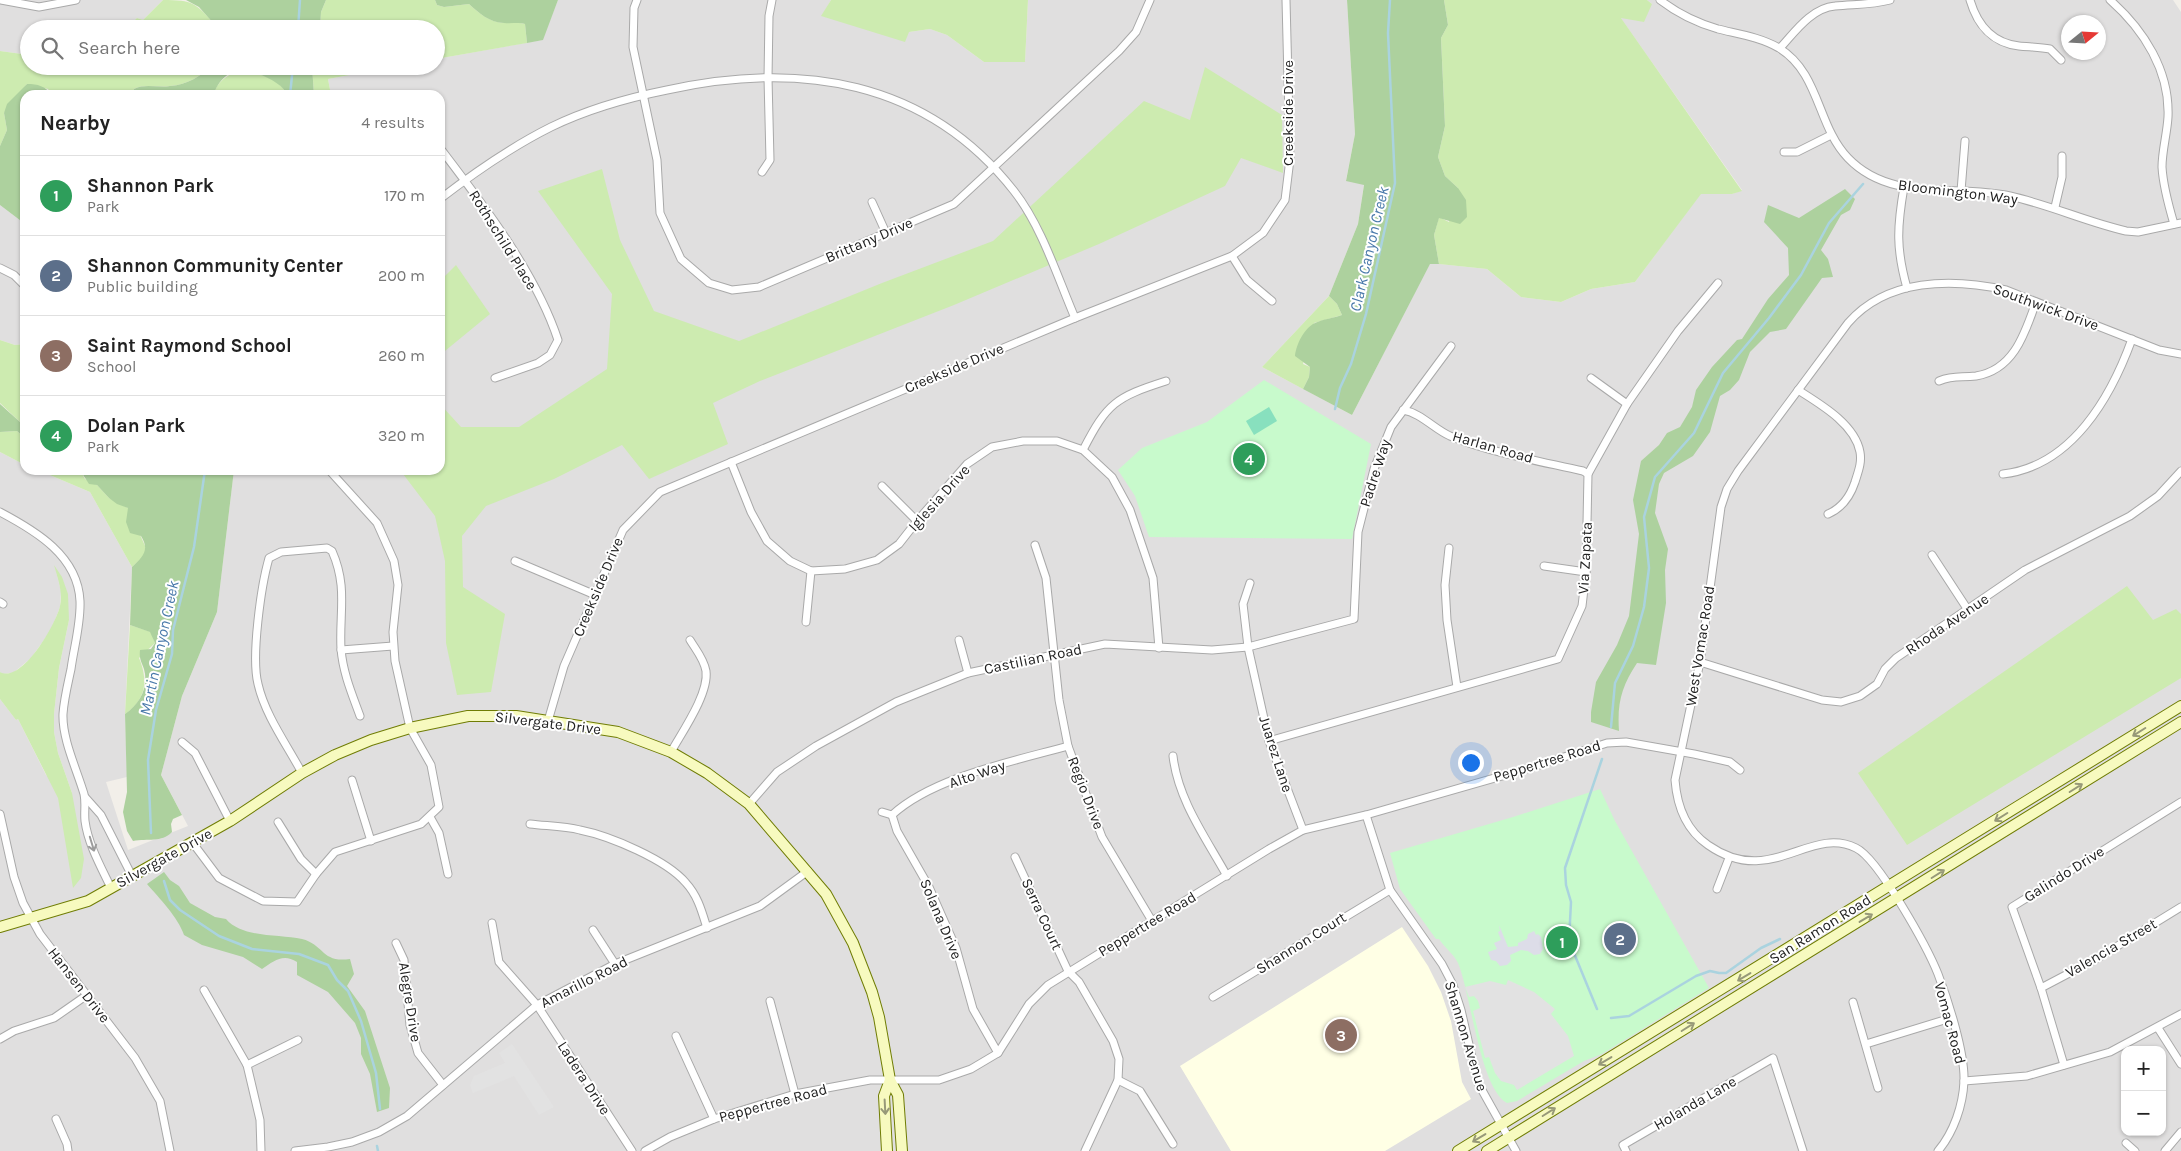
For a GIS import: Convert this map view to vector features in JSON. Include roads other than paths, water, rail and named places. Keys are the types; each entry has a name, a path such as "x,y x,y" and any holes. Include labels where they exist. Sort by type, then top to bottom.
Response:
{"main road":[{"name":"San Ramon Road","path":"1458,1151 2181,706"},
{"name":"Silvergate Drive","path":"0,927 88,901 230,821 302,772 334,754 371,740 410,728 468,716 516,716 618,732 672,752 707,773 749,804 826,894 864,969 879,1017 890,1080 898,1095 902,1151"},
{"name":"San Ramon Road","path":"1487,1151 2181,722"},
{"name":"Silvergate Drive","path":"887,1151 884,1096 890,1080"}],"street":[{"path":"1,0 39,7 76,0"},
{"name":"Brittany Drive","path":"636,0 633,47 657,160 660,214 681,259 708,282 732,290 759,287 954,204 1119,51 1136,32 1150,0"},
{"path":"762,172 770,160 768,78 769,16 772,0"},
{"name":"Creekside Drive","path":"548,721 564,666 622,530 660,492 1074,318 1232,256 1263,233 1285,200 1290,159 1286,0"},
{"name":"Bloomington Way","path":"1660,0 1674,10 1694,20 1715,28 1754,37 1780,48 1802,69 1811,84 1831,134 1848,158 1869,175 1904,187 2008,195 2138,232 2178,224"},
{"path":"1780,48 1803,23 1832,3 1890,0"},
{"path":"1970,0 1978,21 1988,33 2015,46 2050,49 2061,60"},
{"path":"2110,0 2125,13 2140,31 2153,53 2162,75 2168,116 2162,168 2178,224"},
{"path":"445,196 508,151 553,126 607,105 692,84 734,79 768,78 836,83 866,89 921,111 969,143 1014,192 1031,218 1074,318"},
{"path":"1784,152 1797,152 1831,134"},
{"path":"1962,191 1965,141"},
{"path":"445,154 465,180"},
{"path":"2055,207 2062,177 2062,156"},
{"name":"Rothschild Place","path":"465,180 521,262 554,325 558,340 550,356 495,378"},
{"path":"1904,187 1899,216 1898,244 1907,288"},
{"path":"872,202 886,233"},
{"path":"1232,256 1247,280 1272,301"},
{"path":"0,268 14,275 20,281"},
{"name":"Via Zapata","path":"1269,741 1558,659 1582,606 1586,572 1588,474 1627,404 1678,331 1718,282"},
{"name":"Southwick Drive","path":"1907,288 1955,282 1980,284 2006,290 2159,350 2181,354"},
{"name":"West Vomac Road","path":"1897,899 1867,855 1847,844 1832,843 1808,848 1776,859 1758,862 1729,858 1700,840 1681,812 1676,796 1675,780 1700,662 1721,507 1727,488 1859,310 1872,301 1907,288"},
{"path":"1939,381 1951,376 1977,376 1997,370 2007,362 2019,346 2036,302"},
{"path":"2004,474 2018,472 2034,465 2067,444 2081,431 2105,400 2132,339"},
{"name":"Padre Way","path":"1354,619 1358,532 1374,469 1391,426 1450,346"},
{"path":"1591,378 1627,404"},
{"path":"1083,450 1097,422 1115,402 1134,391 1166,381"},
{"path":"1798,390 1849,430 1857,441 1861,453 1860,466 1853,488 1844,502 1836,510 1828,514"},
{"name":"Harlan Road","path":"1404,410 1411,411 1448,435 1480,447 1583,471 1588,474"},
{"name":"Iglesia Drive","path":"731,462 751,512 767,541 790,561 811,571 845,569 877,560 899,544 967,464 992,447 1022,441 1057,441 1083,450 1112,477 1130,510 1153,578 1159,648"},
{"name":"Rhoda Avenue","path":"1700,662 1822,700 1841,702 1860,696 1877,684 1885,669 1896,658 2026,570 2130,516 2158,496 2181,471"},
{"path":"192,842 219,878 263,901 297,902 316,874 335,852 421,824 439,807 431,765 410,728 393,646 398,585 394,561 377,523 333,475"},
{"path":"882,486 917,521"},
{"path":"0,512 50,542 76,580 80,600 79,623 63,715 70,755 84,797 85,822 94,852 111,888"},
{"name":"Regio Drive","path":"1035,545 1046,578 1059,700 1068,746 1102,837 1152,921"},
{"path":"302,772 268,710 258,684 255,654 269,558 281,552 327,548 332,551 343,588 342,650 347,681 360,716"},
{"path":"1449,548 1445,585 1447,620 1457,687"},
{"path":"1932,556 1968,610"},
{"path":"515,561 594,594"},
{"path":"1544,566 1586,572"},
{"path":"806,622 811,571"},
{"name":"Juarez Lane","path":"1250,583 1243,604 1248,647 1269,741 1303,830"},
{"name":"Castilian Road","path":"749,804 777,772 816,746 896,702 968,673 1105,644 1212,650 1248,647 1354,619"},
{"path":"672,752 703,693 706,672 701,656 690,640"},
{"path":"959,640 968,673"},
{"path":"342,650 393,646"},
{"path":"182,742 195,753 230,821"},
{"name":"Peppertree Road","path":"645,1151 670,1137 714,1119 795,1094 870,1080 939,1080 971,1069 998,1053 1029,1004 1048,985 1068,971 1303,830 1366,815 1533,767 1607,743 1626,742 1681,751 1730,762 1740,770"},
{"name":"Alto Way","path":"892,815 904,804 954,780 1068,746"},
{"path":"1173,756 1176,777 1185,801 1227,876"},
{"path":"352,780 371,841"},
{"path":"84,797 101,815 132,876"},
{"name":"Galindo Drive","path":"2064,1065 2041,988 2012,907 2181,802"},
{"path":"882,812 892,815"},
{"name":"Hansen Drive","path":"0,814 14,877 23,903 40,934 135,1058 160,1101 170,1151"},
{"name":"Solana Drive","path":"892,815 897,830 929,887 956,948 973,1009 998,1053"},
{"name":"Shannon Avenue","path":"1366,815 1390,890 1449,976 1461,1010 1478,1083 1516,1151"},
{"path":"430,817 439,833 448,874"},
{"path":"278,822 301,859 316,874"},
{"path":"530,824 580,830 615,840 659,861 686,882 699,903 707,928"},
{"name":"Serra Court","path":"1015,857 1068,971 1078,982 1113,1041 1120,1059 1118,1080"},
{"path":"1717,889 1729,858"},
{"name":"Amarillo Road","path":"295,1151 328,1148 379,1132 407,1116 537,1005 615,964 760,906 808,871"},
{"name":"Shannon Court","path":"1213,997 1390,890"},
{"name":"Vomac Road","path":"1897,899 1938,974 1961,1055 1964,1081 1956,1122 1938,1151"},
{"name":"Valencia Street","path":"2041,988 2098,958 2181,907"},
{"name":"Ladera Drive","path":"492,923 499,962 537,1005 632,1151"},
{"path":"593,930 615,964"},
{"name":"Alegre Drive","path":"396,942 404,960 410,1025 418,1053 443,1085"},
{"path":"204,990 248,1065 260,1120 261,1151"},
{"path":"0,1040 14,1031 54,1018 87,995"},
{"path":"770,1001 795,1094"},
{"path":"1853,1002 1878,1088"},
{"path":"1964,1081 2027,1076 2110,1052 2181,1014"},
{"path":"1866,1044 1951,1018"},
{"path":"2158,1028 2181,1064"},
{"path":"676,1036 714,1119"},
{"path":"248,1065 298,1040"},
{"name":"Holanda Lane","path":"1626,1151 1623,1146 1773,1058 1803,1151"},
{"path":"1085,1151 1118,1080 1140,1091 1173,1144"},
{"path":"56,1119 67,1144 68,1151"},
{"path":"2165,1151 2181,1132"},
{"path":"2126,1143 2135,1151"}],"waterway":[{"name":"Martin Canyon Creek","path":"299,20 300,0"},
{"name":"Clark Canyon Creek","path":"1335,409 1340,388 1351,364 1366,314 1395,183 1388,33 1390,0"},
{"name":"Martin Canyon Creek","path":"291,90 292,75"},
{"path":"1611,727 1615,683 1633,646 1644,607 1649,568 1644,517 1655,477 1694,433 1723,373 1769,318 1801,275 1829,223 1863,184"},
{"name":"Martin Canyon Creek","path":"151,833 148,760 156,710 172,654 173,630 194,547 204,475"},
{"path":"1597,1009 1569,941 1571,902 1566,885 1565,868 1602,759"},
{"name":"Martin Canyon Creek","path":"164,881 170,900 180,910 219,936 252,949 299,954 328,965 337,980 348,991 361,1021 376,1073 380,1109"},
{"path":"1611,1018 1629,1016 1696,976 1710,971 1726,973 1761,948 1780,939"},
{"name":"Martin Canyon Creek","path":"377,1146 378,1151"}],"place":[{"name":"Dolan Park","path":"1249,459"},
{"name":"Shannon Community Center","path":"1620,939"},
{"name":"Shannon Park","path":"1562,942"},
{"name":"Saint Raymond School","path":"1341,1035"}]}
